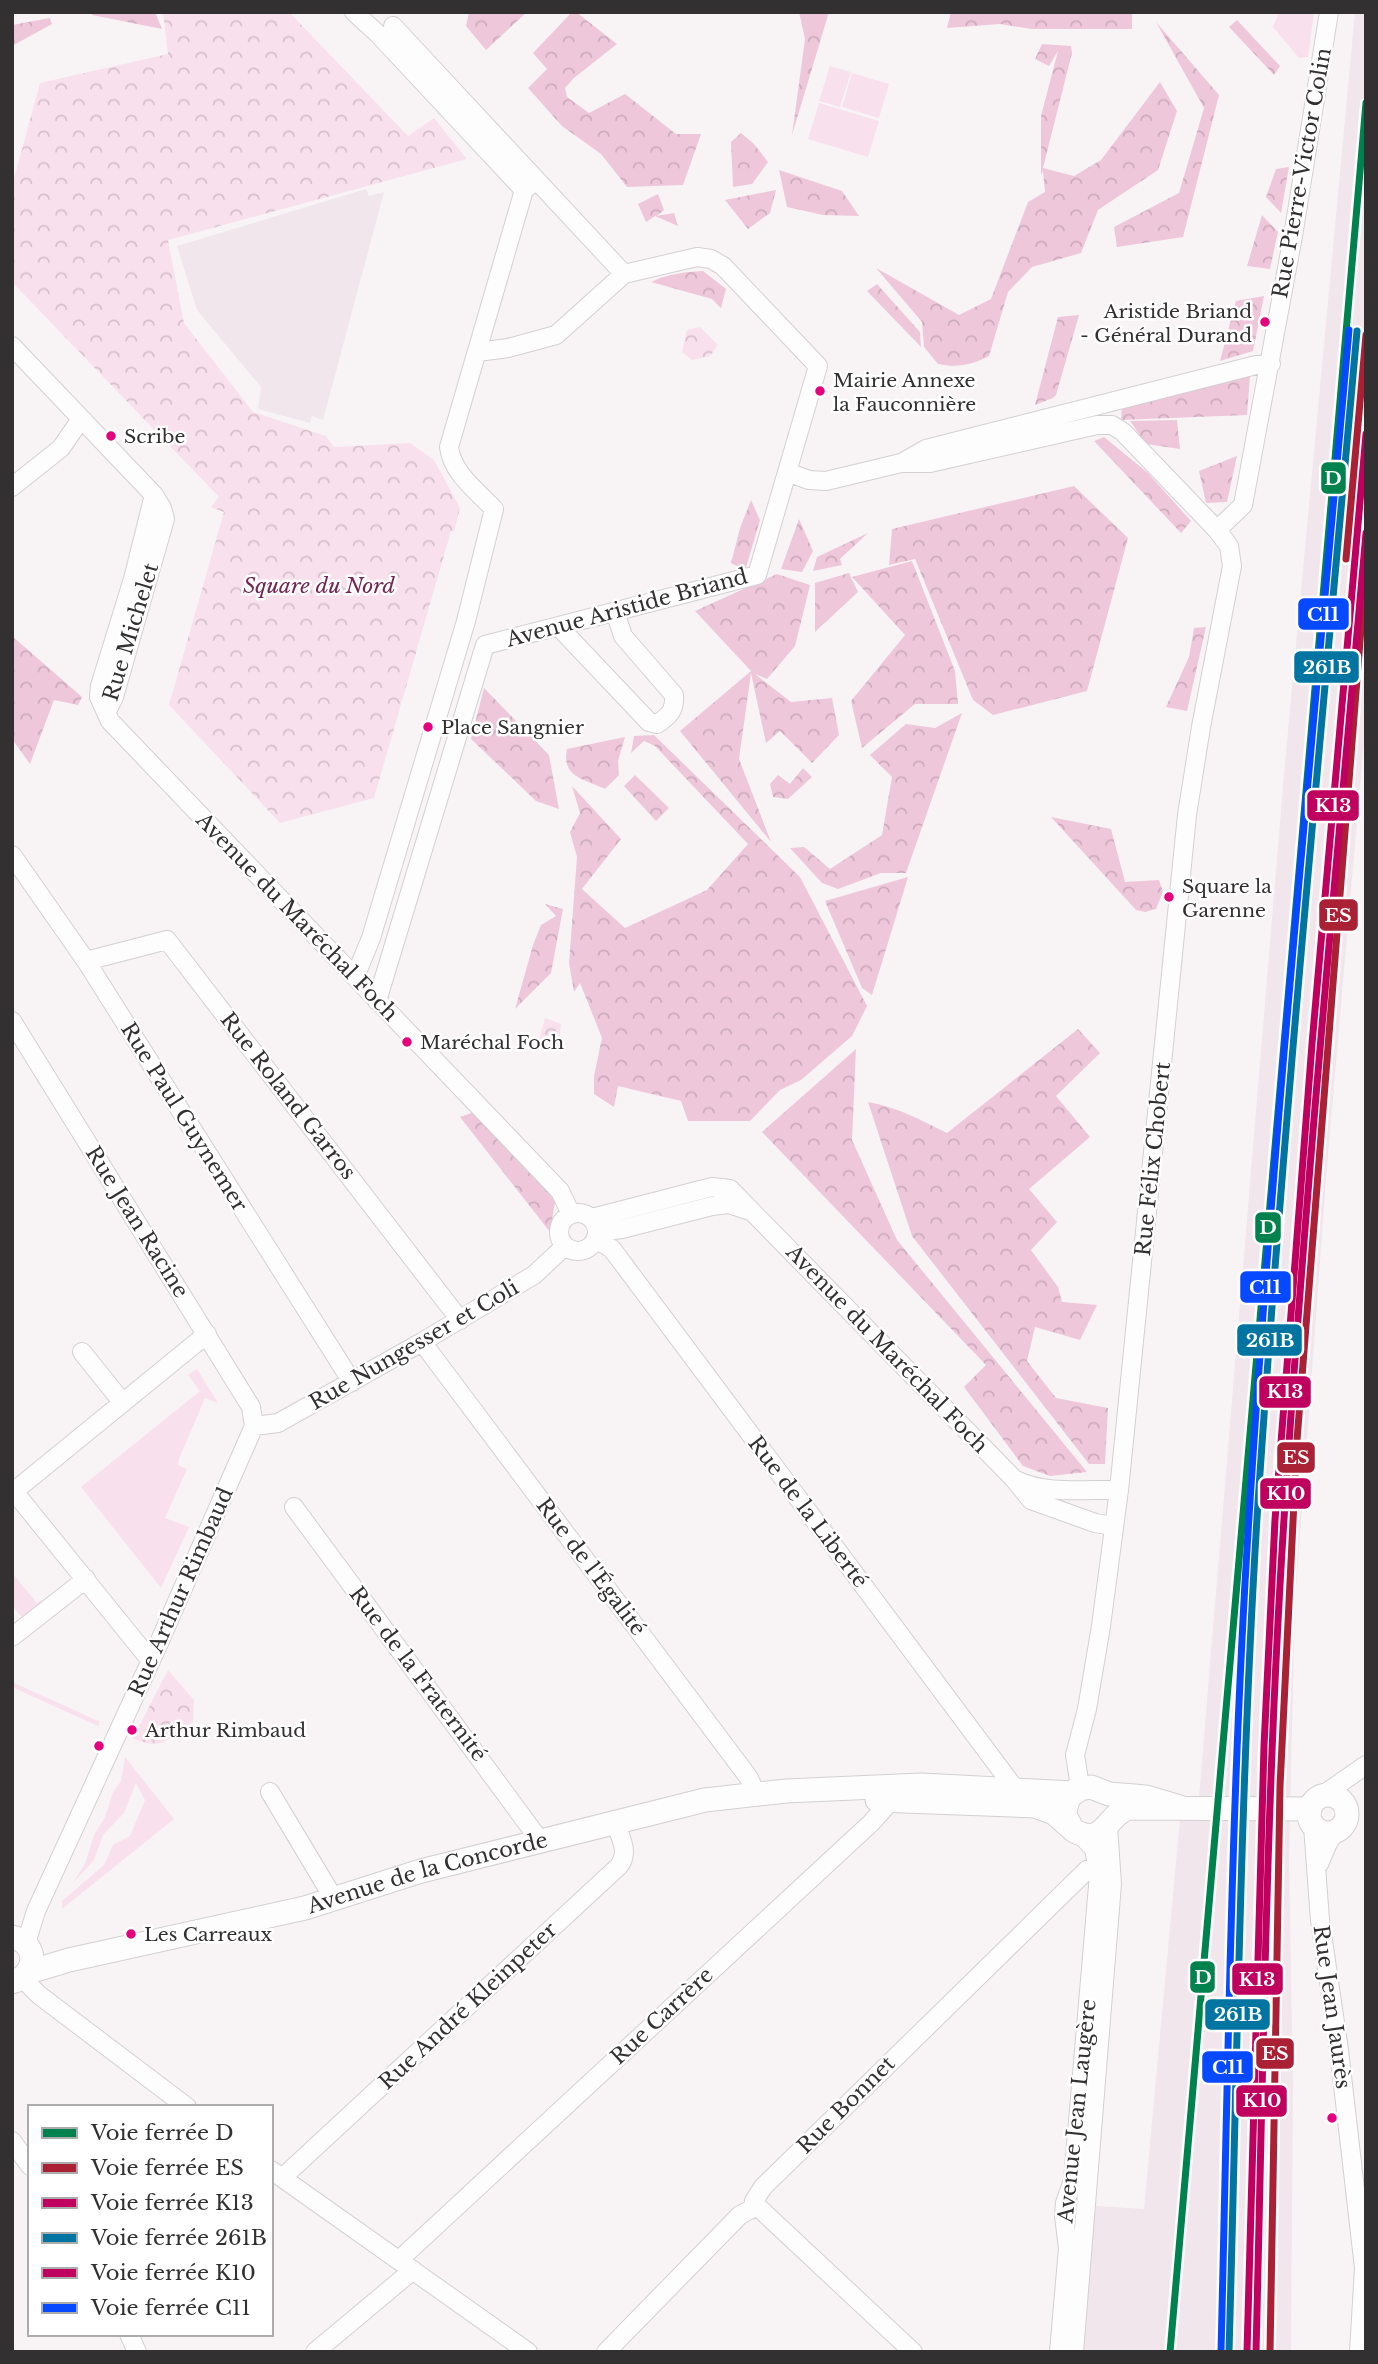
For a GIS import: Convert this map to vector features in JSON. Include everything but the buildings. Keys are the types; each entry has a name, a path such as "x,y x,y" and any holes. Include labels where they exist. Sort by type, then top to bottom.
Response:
{"main road":[{"name":"Avenue de la Concorde","path":"23,1976 69,1961 228,1927 334,1899 421,1871 705,1800 786,1791 930,1786 1087,1791 1146,1797 1180,1807"},
{"name":"Avenue de la Concorde","path":"786,1791 890,1800 1035,1806 1055,1813 1075,1830"},
{"path":"1110,1822 1112,1805 1087,1791 1065,1808 1066,1820 1075,1830 1097,1834 1110,1822 1123,1809 1130,1808 1326,1807 1348,1813 1340,1829"},
{"path":"1340,1829 1366,1819"},
{"name":"Avenue de la Concorde","path":"20,1940 43,1958 69,1961"},
{"path":"20,1940 33,1958 23,1976"}],"street":[{"path":"354,12 389,25 529,186 624,274"},
{"name":"Rue Pierre-Victor Colin","path":"1217,530 1243,505 1318,89 1329,12"},
{"path":"355,978 371,938 466,621 494,509 460,473 451,460 449,447 529,186"},
{"path":"478,352 508,348 556,335 624,274 697,257 710,259 723,266 818,366 787,472 809,480 826,481 901,463 930,463 1097,425 1112,425 1123,432 1217,530"},
{"name":"Rue Michelet","path":"12,346 154,495 162,508 164,519 114,697 106,713"},
{"path":"901,463 926,449 1256,365 1270,364"},
{"path":"1108,403 1112,425"},
{"path":"12,487 61,448 82,419"},
{"name":"Avenue Aristide Briand","path":"485,645 757,575 787,472"},
{"name":"Rue Félix Chobert","path":"1087,1791 1079,1780 1075,1755 1083,1727 1101,1626 1119,1490 1187,815 1232,566 1229,546 1217,530"},
{"path":"558,626 649,722 657,724 669,716 674,706 674,695 623,636 615,612"},
{"path":"377,1001 485,645 466,621"},
{"name":"Avenue du Maréchal Foch","path":"106,713 119,732 560,1191 571,1214"},
{"name":"Rue Paul Guynemer","path":"12,855 86,961 352,1382"},
{"name":"Rue Roland Garros","path":"86,961 167,940 460,1320"},
{"name":"Rue Jean Racine","path":"12,1021 251,1406 254,1426"},
{"name":"Avenue du Maréchal Foch","path":"595,1230 622,1229 712,1206 729,1204 746,1207 762,1219 1014,1479 1031,1500 1095,1523 1113,1526"},
{"path":"578,1213 595,1230 592,1245 579,1251 565,1246 559,1232 560,1225 571,1214 578,1213"},
{"name":"Rue de la Liberté","path":"595,1230 612,1249 1016,1790"},
{"name":"Rue Nungesser et Coli","path":"254,1426 278,1423 422,1342 534,1275 565,1246"},
{"path":"150,1661 13,1491 207,1334"},
{"name":"Rue de l'Égalité","path":"422,1342 749,1778 756,1794"},
{"path":"82,1352 123,1403"},
{"name":"Rue Arthur Rimbaud","path":"20,1940 36,1911 150,1661 254,1426"},
{"name":"Avenue du Maréchal Foch","path":"1014,1479 1029,1487 1048,1489 1119,1490"},
{"name":"Rue de la Fraternité","path":"294,1507 541,1842"},
{"path":"12,1637 86,1579"},
{"path":"1326,1807 1359,1769"},
{"path":"890,1800 899,1793 921,1792 930,1786"},
{"path":"270,1793 334,1899"},
{"name":"Rue Carrère","path":"316,2352 871,1823 890,1800"},
{"name":"Rue Jean Jaurès","path":"1326,1807 1317,1871 1320,1920 1339,2050 1364,2268 1359,2352"},
{"name":"Rue André Kleinpeter","path":"277,2174 619,1866 625,1852 615,1822"},
{"name":"Avenue Jean Laugère","path":"1074,2352 1112,1884 1110,1822"},
{"name":"Rue Jean Jaurès","path":"1317,1871 1325,1847 1340,1829"},
{"name":"Avenue Jean Laugère","path":"1059,2352 1068,2248 1065,2203 1073,2180 1098,1898 1098,1866 1094,1849 1075,1830"},
{"name":"Rue Bonnet","path":"606,2352 740,2215 757,2206 754,2201 763,2186 1087,1870 1098,1866"},
{"path":"23,1976 39,1995 184,2105"},
{"path":"12,2141 28,2163"},
{"path":"277,2174 528,2352"},
{"path":"757,2206 913,2352"},
{"path":"130,2336 137,2352"}],"shaded area":[{"path":"1355,12 1366,12 1366,718 1327,1167 1295,1602 1289,1860 1293,2086 1291,2352 1072,2352 1081,2205 1144,2209 1180,1819 1197,1821 1285,763"},
{"path":"366,189 369,196 384,192 323,420 312,416 310,423 258,409 261,387 197,310 177,246"}],"green space":[{"path":"91,12 155,12 162,29 92,15"},
{"name":"Square du Nord","path":"163,12 289,12 408,136 434,118 467,159 168,240 184,323 253,412 326,436 334,447 410,443 434,460 460,508 374,798 280,823 169,705 224,512 211,507 219,497 12,282 12,186 40,83 168,54"},
{"path":"469,12 527,12 486,50 466,26"},
{"path":"572,12 576,12 617,44 574,78 565,88 567,97 589,113 625,94 676,134 701,134 683,185 627,187 601,154 562,126 528,88 547,69 533,53"},
{"path":"799,12 829,12 792,135 805,39"},
{"path":"951,12 1132,12 1132,29 1031,29 1000,24 947,28"},
{"path":"1279,12 1314,12 1308,57 1299,58 1273,27"},
{"path":"50,18 52,24 12,46 12,25"},
{"path":"1237,20 1280,66 1274,75 1229,27"},
{"path":"1156,22 1219,95 1183,237 1117,247 1114,227 1179,193 1204,108"},
{"path":"1042,44 1071,46 1072,53 1043,168 1074,176 1101,160 1160,82 1177,111 1158,170 1098,210 1081,253 1032,267 1008,292 989,356 964,365 938,364 924,347 922,322 876,268 959,315 991,299 1028,202 1045,192 1043,171 1041,175 1041,116 1058,51 1049,66 1035,59"},
{"path":"830,66 851,72 840,107 819,101"},
{"path":"852,73 889,84 879,118 842,107"},
{"path":"819,103 879,121 868,157 808,139"},
{"path":"741,133 768,162 752,184 733,187 731,142"},
{"path":"1289,167 1281,213 1266,197 1276,169"},
{"path":"779,170 842,191 859,216 823,215 787,207"},
{"path":"776,190 770,213 748,229 725,200"},
{"path":"658,194 664,210 657,216 674,213 678,226 655,216 646,222 638,204"},
{"path":"1262,215 1278,232 1270,269 1247,266"},
{"path":"703,271 726,289 721,308 712,299 651,282 676,274"},
{"path":"877,284 920,332 921,347 867,291"},
{"path":"1264,296 1253,351 1220,361 1236,301"},
{"path":"1079,315 1056,395 1035,405 1058,317"},
{"path":"700,327 718,345 710,356 692,360 682,352 687,330"},
{"path":"1250,376 1247,415 1121,420 1122,405"},
{"path":"1177,420 1180,449 1146,444 1130,421"},
{"path":"1104,437 1148,473 1191,521 1181,533 1094,441"},
{"path":"1237,456 1227,502 1206,503 1199,471"},
{"path":"1074,486 1128,538 1087,691 993,715 973,700 915,559 889,565 892,529"},
{"path":"751,500 760,520 745,571 731,563"},
{"path":"799,519 813,551 802,572 781,569"},
{"path":"868,533 840,559 842,565 813,571 817,557"},
{"path":"912,561 955,671 958,704 915,704 862,748 851,701 905,635 852,577"},
{"path":"849,573 858,592 815,632 815,583"},
{"path":"777,574 810,585 795,646 767,679 755,674 791,702 832,698 839,735 812,763 780,731 766,743 751,673 739,759 771,842 680,731 751,671 695,611"},
{"path":"1206,627 1187,711 1166,707 1189,657 1194,628"},
{"path":"12,636 82,697 78,705 54,700 30,764 12,739"},
{"path":"484,688 549,755 559,809 536,801 471,739"},
{"path":"962,713 906,873 881,873 838,889 822,883 790,848 804,847 830,869 882,835 892,777 870,755 906,724 935,728"},
{"path":"654,735 800,877 867,1006 852,1036 801,1080 780,1090 750,1121 688,1121 681,1101 618,1086 614,1107 594,1094 594,1076 602,1038 580,983 574,992 569,963 577,857 570,832 580,813 572,786 621,839 582,889 625,928 707,890 748,844 655,746 644,741 631,753 634,736"},
{"path":"625,737 618,761 619,775 605,789 576,776 567,766 567,749"},
{"path":"803,768 812,777 788,799 773,797 770,784 778,775 790,784"},
{"path":"635,775 669,808 656,821 624,786"},
{"path":"1051,817 1111,829 1125,882 1159,880 1163,892 1156,909 1145,912 1136,910"},
{"path":"908,877 872,995 862,988 825,901"},
{"path":"545,904 563,909 551,973 515,1009 541,925 556,916"},
{"path":"545,1018 561,1024 558,1050 538,1044"},
{"path":"1078,1029 1100,1053 1056,1096 1090,1137 1029,1189 1057,1222 1031,1250 1058,1287 1062,1302 1097,1305 1080,1340 1035,1327 1027,1361 1056,1398 1108,1408 1105,1464 1089,1464 912,1236 868,1102 899,1111 947,1133"},
{"path":"856,1049 852,1140 897,1240 1087,1472 1050,1476 1023,1466 964,1387 986,1365 762,1132"},
{"path":"477,1111 529,1165 555,1202 550,1232 460,1117"},
{"path":"197,1369 218,1403 205,1398 179,1459 178,1465 187,1469 165,1518 189,1527 161,1588 81,1487 200,1391 188,1375"},
{"path":"13,1574 37,1603 41,1600 45,1603 24,1620 12,1605"},
{"path":"168,1670 194,1700 193,1722 172,1738 159,1743 151,1744 133,1738"},
{"path":"12,1682 100,1721 98,1726 12,1687"},
{"path":"125,1757 174,1819 62,1909 62,1901 104,1865 113,1845 130,1836 145,1800 136,1783 124,1813 103,1835 94,1860 72,1884 85,1864 94,1835 105,1817 113,1792 121,1781"}],"railway":[{"path":"1329,855 1366,426"}],"rail line":[{"name":"D","path":"1170,2352 1366,103"},
{"name":"C11","path":"1221,2352 1234,1830 1249,1517 1282,1072 1349,330"},
{"name":"261B","path":"1229,2352 1243,1830 1257,1518 1291,1073 1357,331"},
{"name":"ES","path":"1346,559 1366,335"},
{"name":"K13","path":"1247,2352 1264,1746 1275,1520 1312,1044 1366,434"},
{"name":"K10","path":"1256,2352 1269,1831 1284,1519 1312,1149 1366,533"},
{"name":"ES","path":"1270,2352 1280,1786 1297,1440 1366,565"}],"place":[{"name":"Aristide Briand - Général Durand","path":"1265,322"},
{"name":"Mairie Annexe la Fauconnière","path":"820,391"},
{"name":"Scribe","path":"111,436"},
{"name":"Place Sangnier","path":"428,727"},
{"name":"Square la Garenne","path":"1169,897"},
{"name":"Maréchal Foch","path":"407,1042"},
{"name":"Arthur Rimbaud","path":"132,1730"},
{"name":"Les Carreaux","path":"131,1934"}]}
